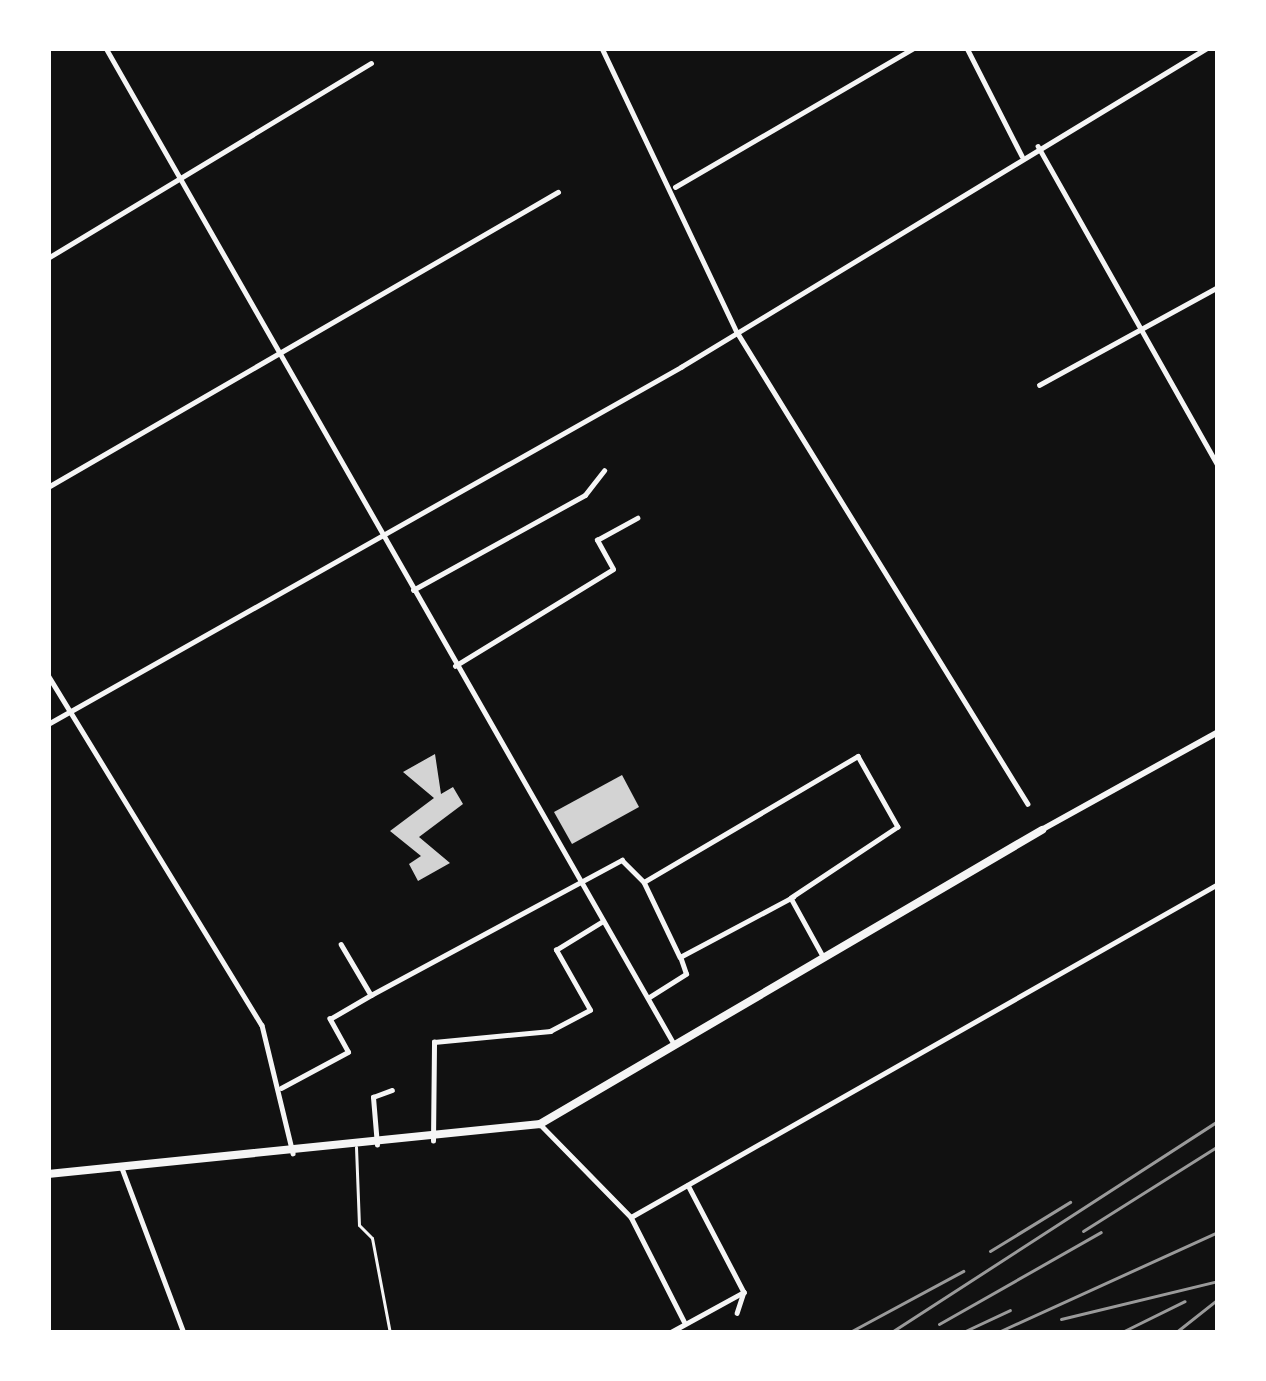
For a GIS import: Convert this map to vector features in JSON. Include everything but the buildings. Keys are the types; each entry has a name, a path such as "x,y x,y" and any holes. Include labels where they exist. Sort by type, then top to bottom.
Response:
{"main road":[{"path":"48,1174 433,1141 540,1124 1042,830"}],"street":[{"path":"106,48 674,1044"},
{"path":"602,48 675,187 737,332 1028,804"},
{"path":"675,187 914,48"},
{"path":"967,48 1022,156"},
{"path":"48,724 737,332 1207,48"},
{"path":"48,258 370,62"},
{"path":"1038,146 1218,466"},
{"path":"48,488 558,192"},
{"path":"1039,386 1218,286"},
{"path":"412,590 585,495 604,471"},
{"path":"455,666 613,569 597,540 637,518"},
{"path":"48,675 262,1025 260,1054 280,1088 293,1153"},
{"path":"1042,830 1218,732"},
{"path":"644,882 858,756 898,827 793,897 680,957"},
{"path":"280,1088 348,1052 330,1019 622,860 644,882 686,974 648,998"},
{"path":"632,1217 1218,884"},
{"path":"793,897 824,958"},
{"path":"433,1141 434,1042 550,1031 590,1010 556,950 603,921"},
{"path":"341,944 371,995"},
{"path":"377,1145 373,1097 392,1090"},
{"path":"540,1124 632,1217 684,1321"},
{"path":"122,1168 184,1333"},
{"path":"688,1185 744,1292 737,1313"},
{"path":"669,1333 744,1292"}],"lane":[{"path":"356,1147 358,1225 372,1238 389,1333"}],"railway":[{"path":"890,1333 1218,1121"},
{"path":"1083,1231 1218,1146"},
{"path":"990,1251 1070,1202"},
{"path":"939,1324 1101,1232"},
{"path":"996,1333 1218,1232"},
{"path":"848,1333 963,1271"},
{"path":"1061,1319 1218,1281"},
{"path":"1175,1333 1218,1299"},
{"path":"1120,1333 1185,1301"},
{"path":"961,1333 1010,1310"}]}
